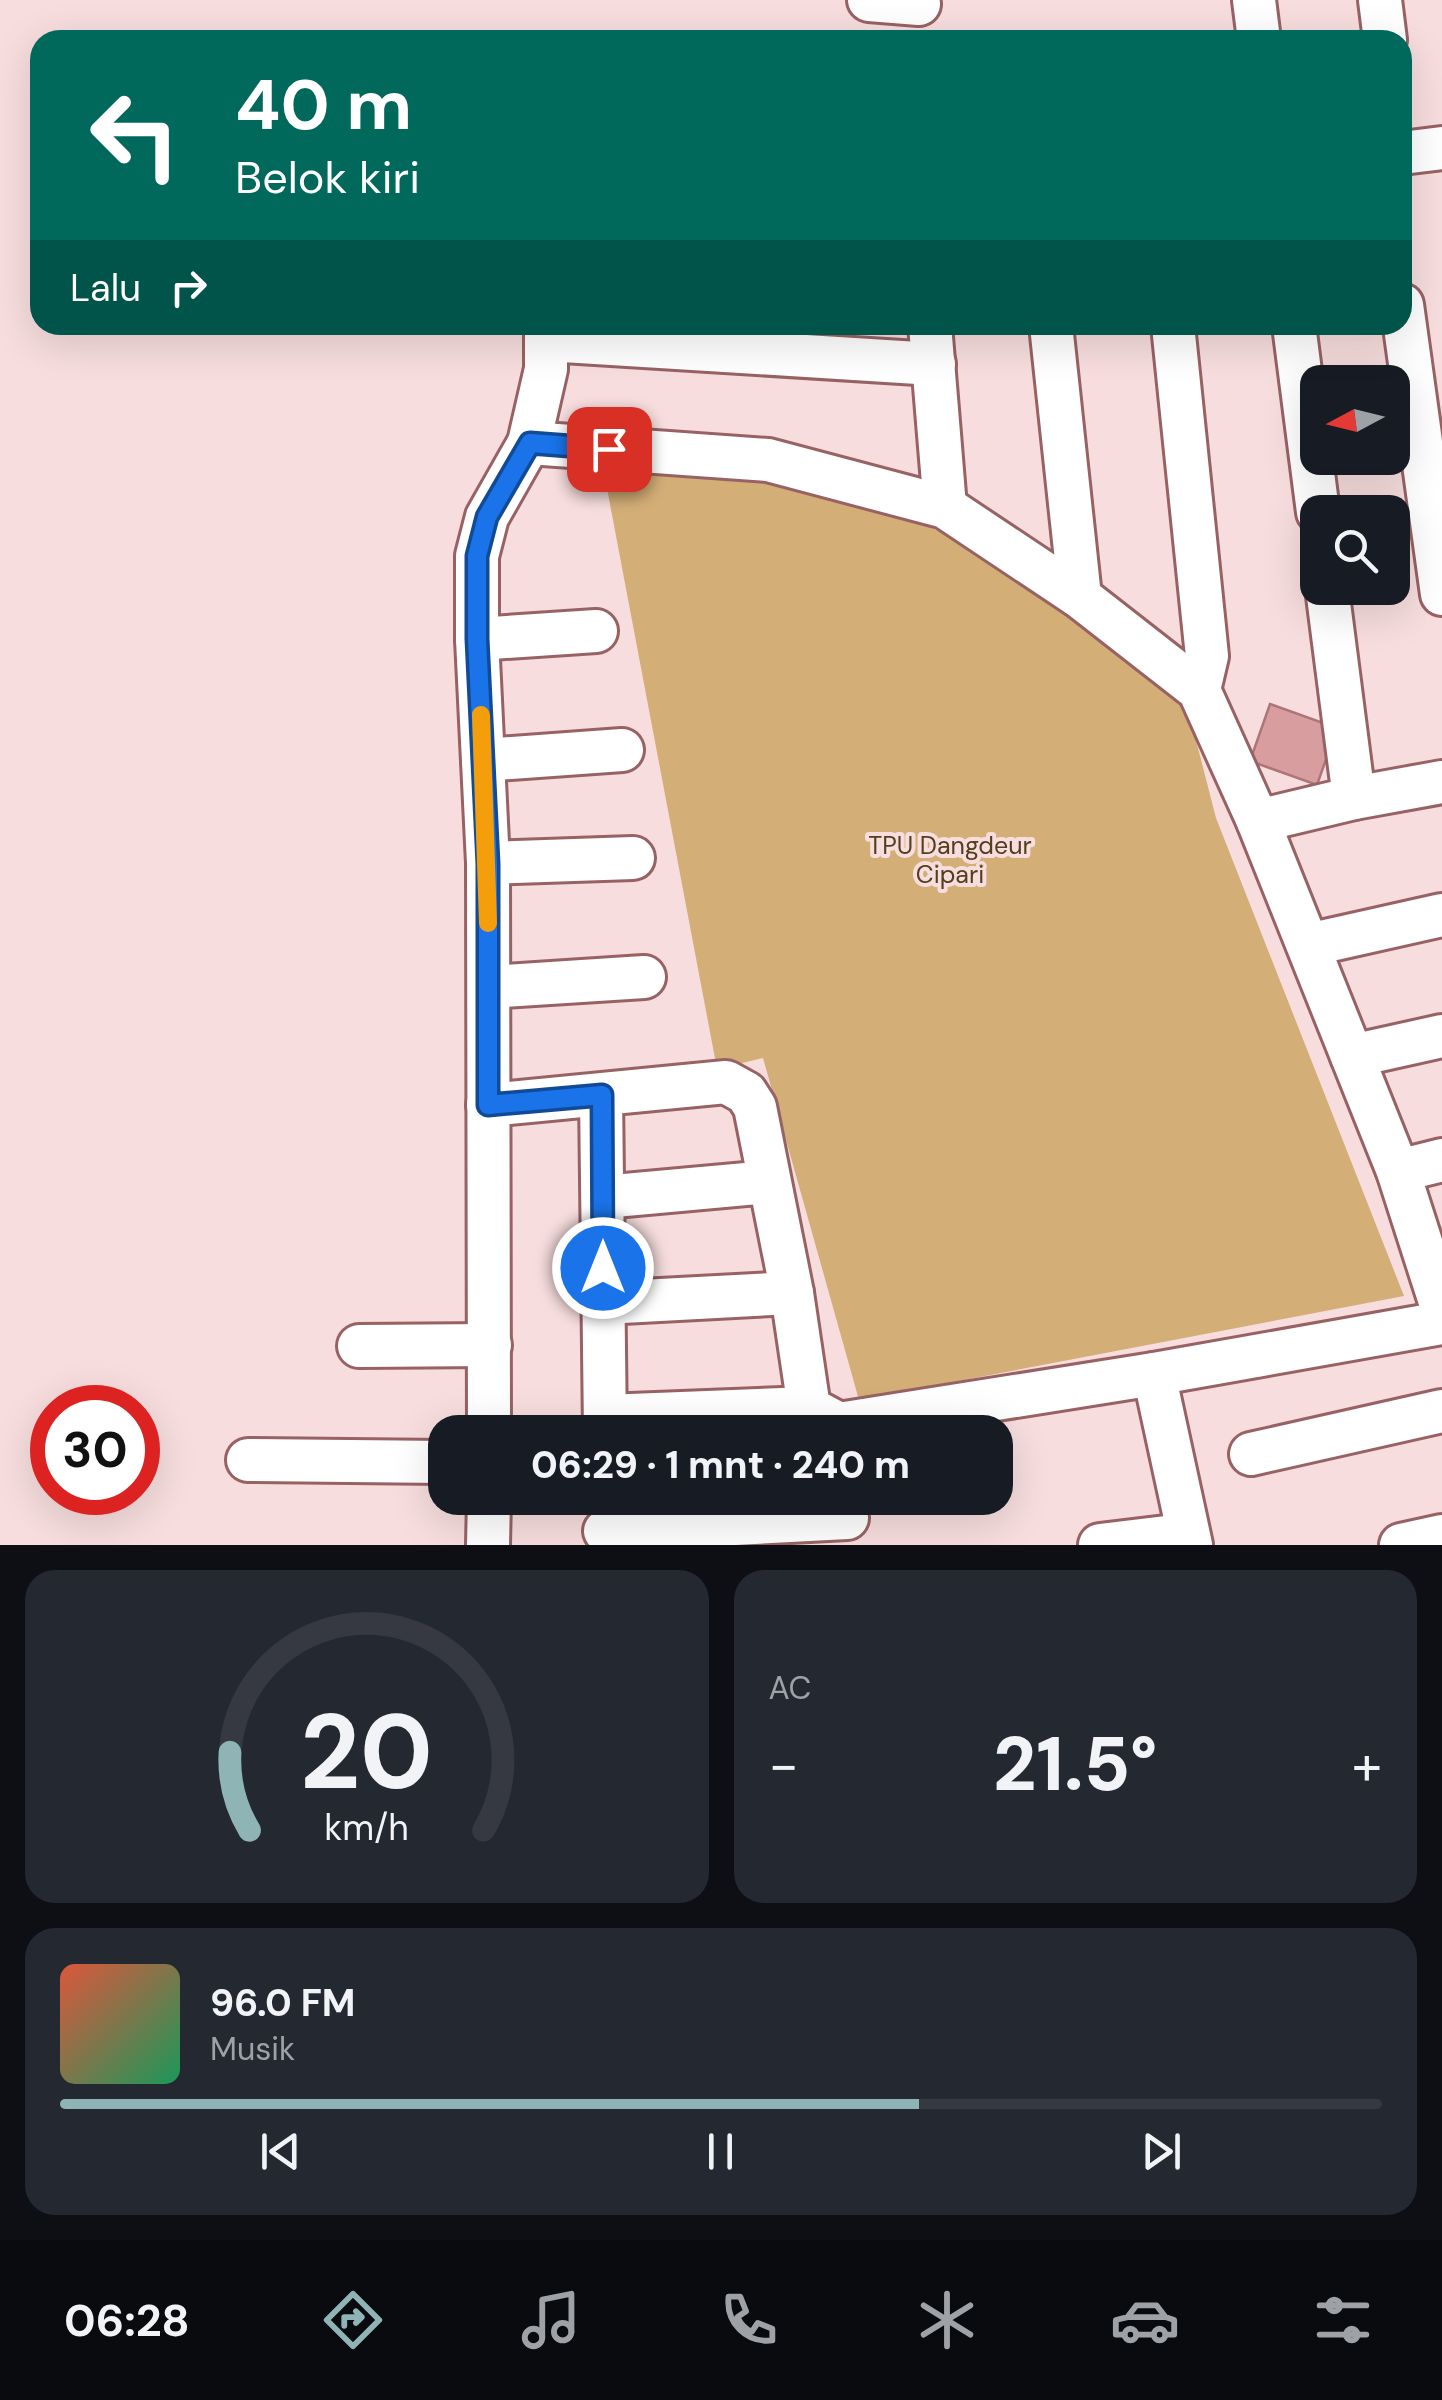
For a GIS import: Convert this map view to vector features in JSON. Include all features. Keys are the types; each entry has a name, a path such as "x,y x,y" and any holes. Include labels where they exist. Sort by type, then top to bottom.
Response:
{"street":[{"path":"870,0 921,15"},
{"path":"1254,0 1258,30"},
{"path":"1380,0 1384,30"},
{"path":"1412,152 1442,148"},
{"path":"489,1415 488,864 477,556 487,517 530,443 546,369 546,335"},
{"path":"642,335 932,344 945,507"},
{"path":"1052,335 1080,597"},
{"path":"1174,335 1207,656 1199,690"},
{"path":"1295,335 1316,495"},
{"path":"1406,335 1442,594"},
{"path":"530,443 768,460 945,507 1080,597 1199,690 1258,821 1398,1171 1439,1285"},
{"path":"1330,605 1354,798"},
{"path":"477,639 596,631"},
{"path":"483,760 622,750"},
{"path":"1258,821 1442,782"},
{"path":"488,864 633,858"},
{"path":"1308,945 1442,914"},
{"path":"489,988 644,978"},
{"path":"1352,1056 1442,1036"},
{"path":"488,1105 726,1082 746,1092 755,1107 792,1293 827,1415"},
{"path":"602,1095 604,1415"},
{"path":"1398,1171 1442,1160"},
{"path":"602,1197 768,1182"},
{"path":"603,1304 792,1293"},
{"path":"870,1415 1154,1374 1442,1323"},
{"path":"359,1346 490,1345"},
{"path":"1100,1545 1178,1541 1154,1374"},
{"path":"1251,1454 1442,1411"},
{"path":"248,1460 428,1462"},
{"path":"488,1545 489,1515"},
{"path":"605,1525 848,1520"},
{"path":"1401,1545 1442,1536"}],"green space":[{"name":"TPU Dangdeur Cipari","path":"602,462 821,478 1064,588 1180,678 1216,818 1404,1296 859,1400 763,1058 717,1069"}],"building":[{"path":"1270,704 1337,728 1317,785 1250,761"}],"slow traffic":[{"path":"481,715 488,923"}],"route":[{"path":"603,1268 602,1095 488,1105 488,864 477,556 487,517 530,443 609,449"}]}
